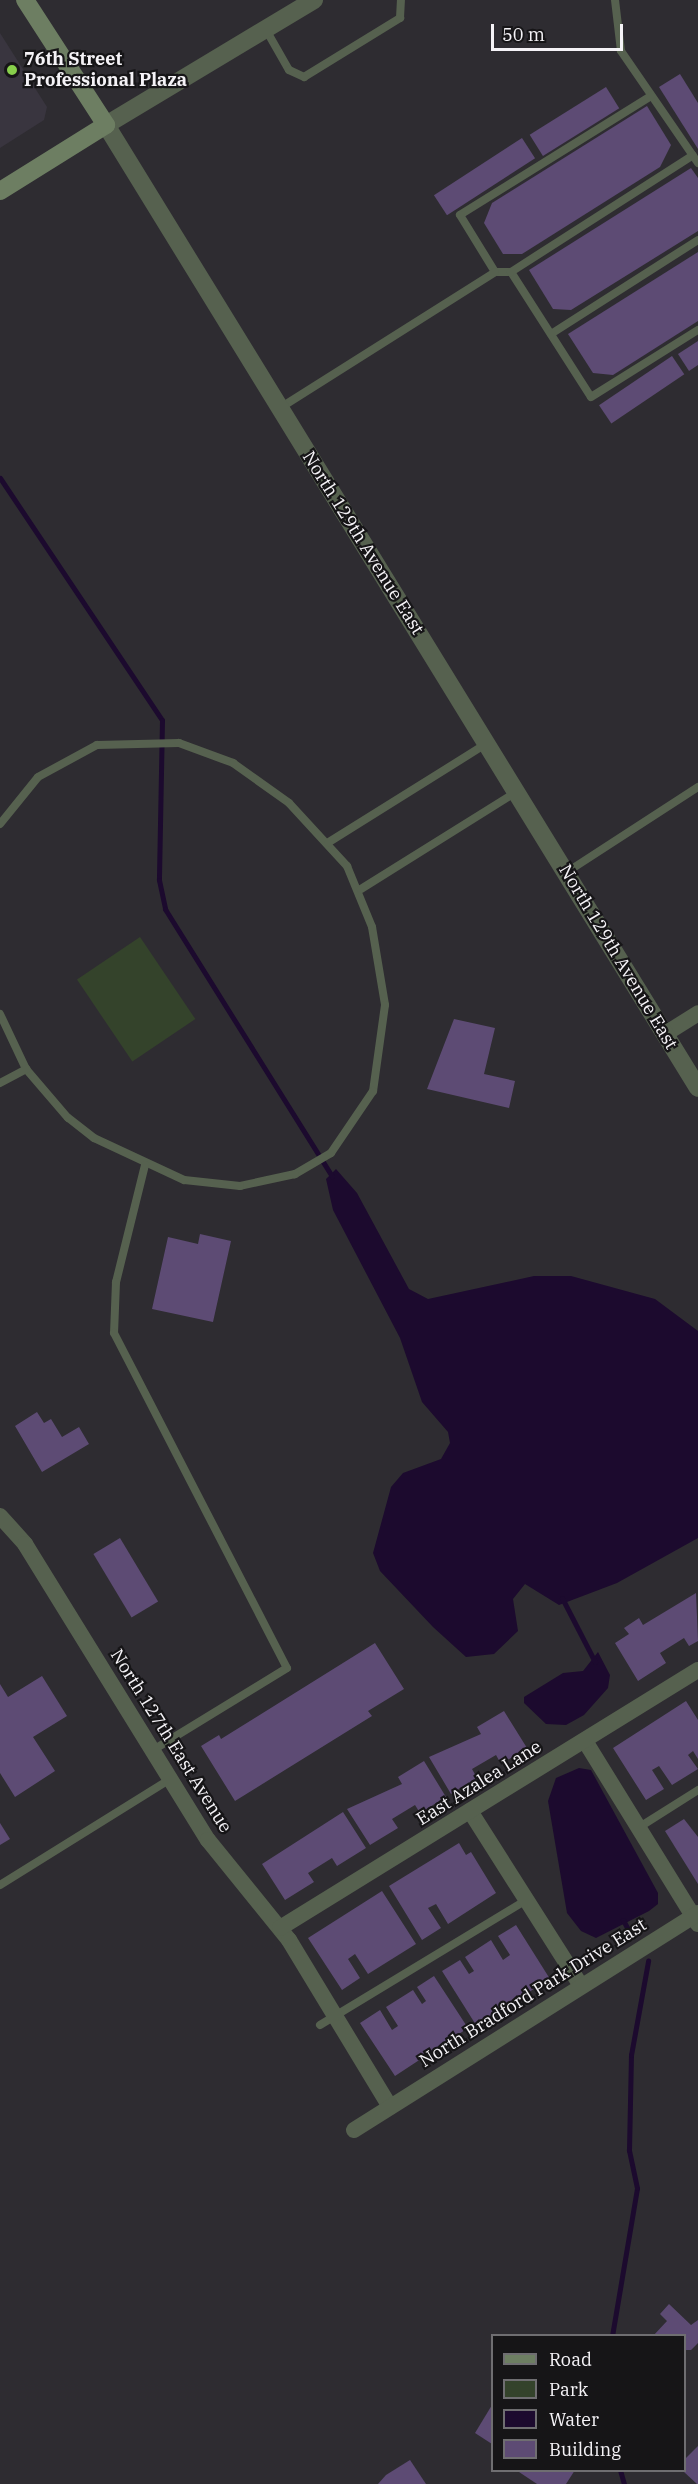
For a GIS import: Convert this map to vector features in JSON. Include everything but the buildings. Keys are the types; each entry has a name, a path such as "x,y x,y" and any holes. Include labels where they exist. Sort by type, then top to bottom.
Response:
{"main road":[{"name":"North 129th Avenue East","path":"25,0 106,125"},
{"path":"0,191 106,125"}],"street":[{"path":"106,125 314,0"},
{"name":"North 129th Avenue East","path":"106,125 698,1088"},
{"path":"665,1034 698,1013"},
{"name":"North 127th East Avenue","path":"0,1516 25,1544 208,1840 280,1928 327,2020 390,2107"},
{"name":"East Azalea Lane","path":"280,1928 698,1670"},
{"path":"585,1741 696,1918"},
{"path":"470,1811 580,1984"},
{"name":"North Bradford Park Drive East","path":"354,2130 580,1984 696,1918"}],"lane":[{"path":"264,28 289,70 304,77 400,18 401,0"},
{"path":"279,409 495,272 511,272 695,159 621,51 615,0"},
{"path":"495,272 460,215 651,96"},
{"path":"551,334 698,240"},
{"path":"511,272 591,397 698,330"},
{"path":"0,824 38,777 72,755 97,745 150,741 179,743 243,770 289,802 329,842 361,889 382,972 382,1045 373,1091 331,1154 295,1174 240,1186 203,1184 145,1165 68,1118 26,1069 0,1014"},
{"path":"329,842 486,743"},
{"path":"567,872 698,787"},
{"path":"361,889 516,792"},
{"path":"0,1083 26,1069"},
{"path":"145,1165 116,1282 114,1333 287,1668 153,1750"},
{"path":"0,1885 170,1779"},
{"path":"638,1828 698,1790"},
{"path":"327,2020 526,1900"}],"shaded area":[{"name":"76th Street Professional Plaza","path":"0,33 47,107 44,120 0,148"}],"green space":[{"path":"140,937 195,1019 132,1062 77,979"}],"water":[{"path":"336,1169 357,1193 409,1289 428,1299 534,1276 571,1276 655,1299 698,1331 698,1538 617,1583 559,1605 525,1584 513,1599 518,1631 494,1654 466,1657 433,1627 380,1571 373,1553 391,1487 403,1473 441,1459 450,1443 448,1432 422,1402 400,1338 333,1210 326,1179"},
{"path":"598,1652 610,1675 608,1688 584,1715 566,1725 546,1724 524,1703 524,1697 563,1673 583,1671"},
{"path":"579,1768 591,1770 658,1893 658,1904 649,1911 596,1938 581,1931 567,1913 548,1801 556,1778"}],"waterway":[{"path":"0,478 162,720 159,880 165,909 332,1176"},
{"path":"562,1598 595,1662"},
{"path":"623,1920 631,1935"},
{"path":"612,2334 637,2188 629,2150 631,2055 648,1961"},
{"path":"621,2472 624,2484"}],"place":[{"name":"76th Street Professional Plaza","path":"12,70"}]}
